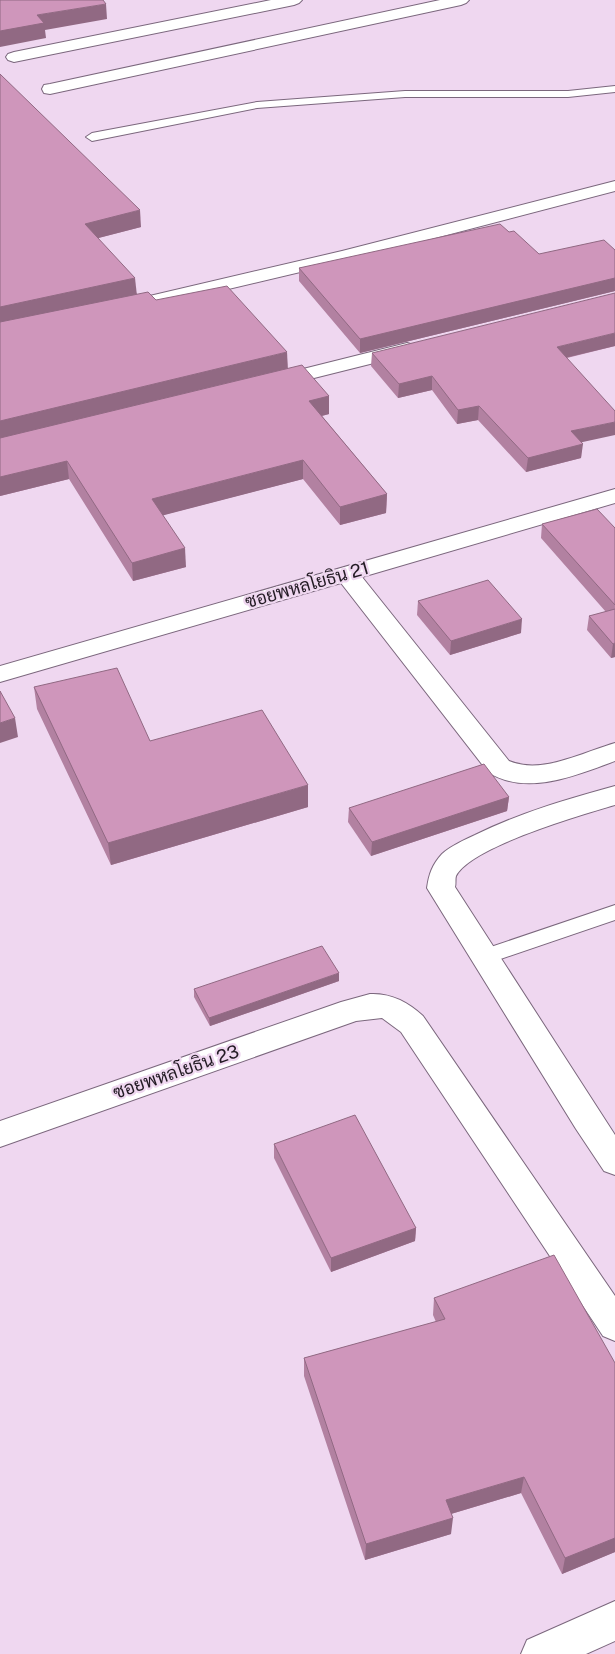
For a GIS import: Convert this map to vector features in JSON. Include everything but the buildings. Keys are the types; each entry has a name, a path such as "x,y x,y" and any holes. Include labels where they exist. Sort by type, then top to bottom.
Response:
{"street":[{"path":"14,57 294,0"},
{"path":"50,89 461,0"},
{"path":"113,310 231,292 354,254 615,186"},
{"path":"257,386 299,368 428,344"},
{"name":"ซอยพหลโยธิน 21","path":"0,674 615,496"},
{"path":"347,574 500,767 516,774 534,774 560,769 615,752"},
{"path":"615,794 516,828 482,844 455,860 443,872 441,888 587,1120 615,1161"},
{"name":"ซอยพหลโยธิน 23","path":"0,1134 352,1010 373,1004 388,1007 400,1012 412,1024 615,1325"},
{"path":"541,1654 615,1620"}],"lane":[{"path":"92,138 257,105 405,94 568,94 615,89"},
{"path":"484,956 615,912"}]}
